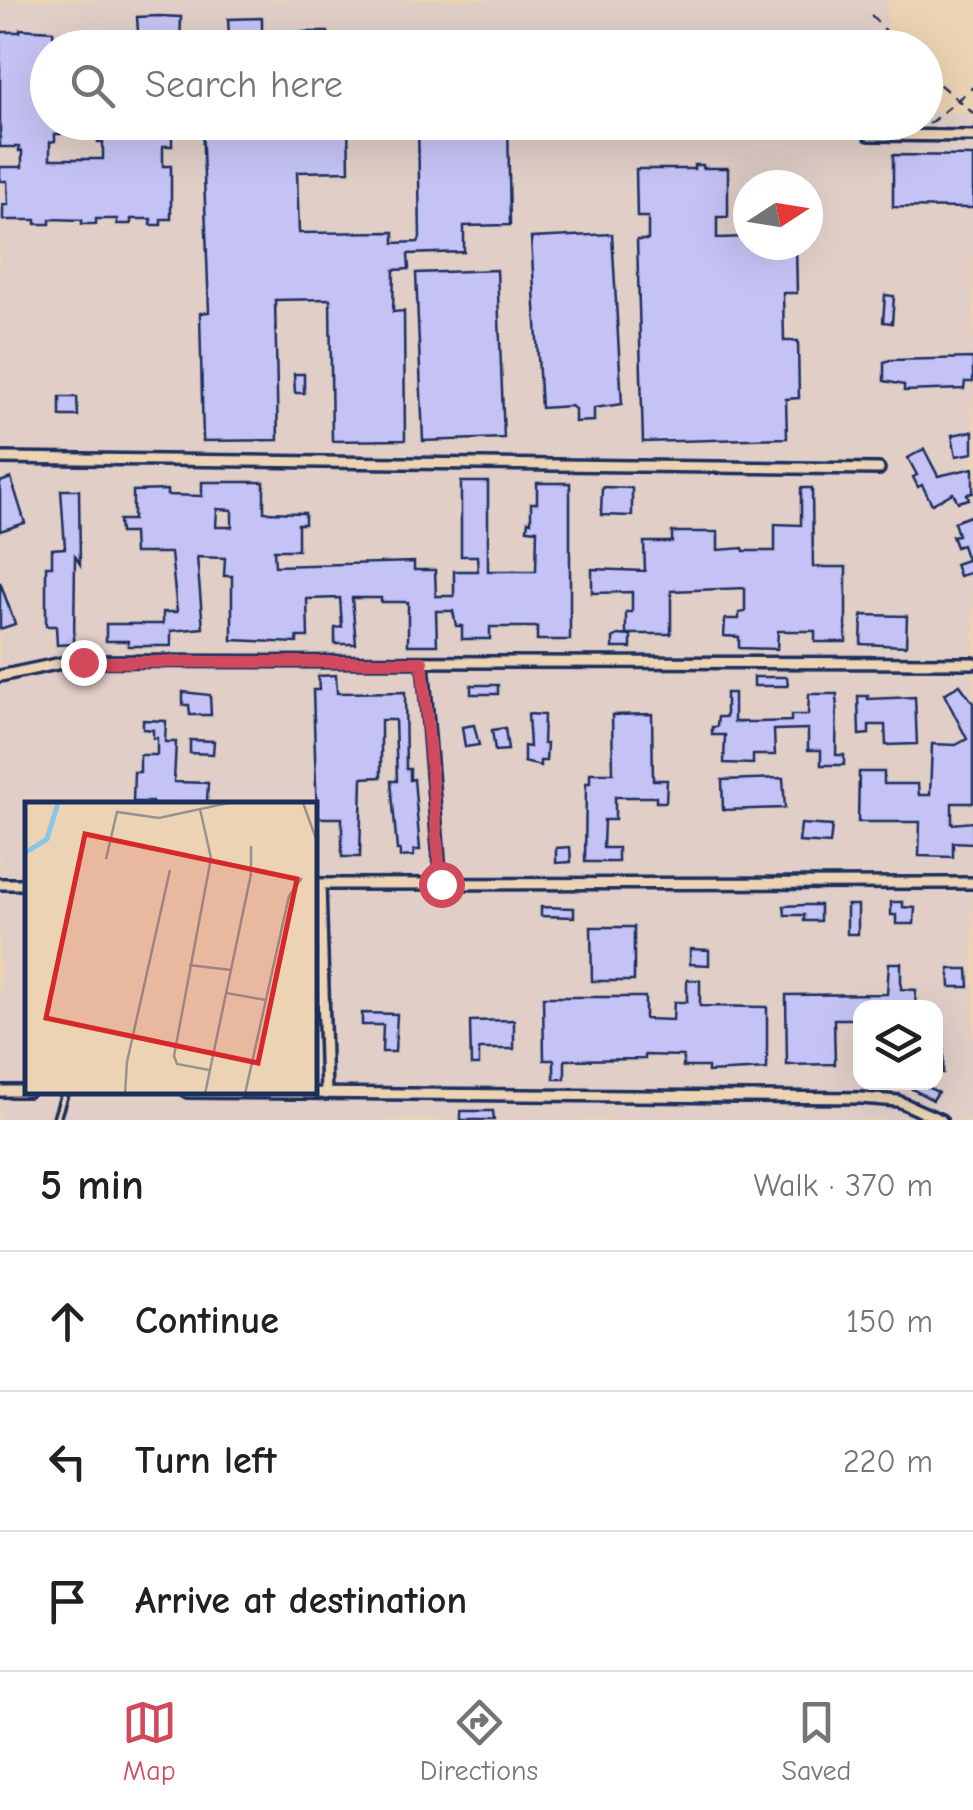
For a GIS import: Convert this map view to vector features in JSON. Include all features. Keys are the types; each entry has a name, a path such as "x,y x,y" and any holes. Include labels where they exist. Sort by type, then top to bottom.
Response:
{"street":[{"path":"943,136 973,136"},
{"path":"0,458 879,469"},
{"path":"0,676 71,661 973,663"},
{"path":"422,662 441,884"},
{"path":"318,884 973,883"},
{"path":"318,907 326,1094"},
{"path":"0,1091 25,1092"},
{"path":"318,1094 880,1098 916,1107 941,1120"}],"lane":[{"path":"56,1120 63,1095"}],"path":[{"path":"870,15 885,30"},
{"path":"943,110 973,87"},
{"path":"943,89 973,113"}],"shaded area":[{"path":"0,0 887,0 886,30 30,30 30,140 943,140 943,113 973,114 973,1120 0,1120"}],"building":[{"path":"137,17 181,17 181,30 138,30"},
{"path":"262,18 262,30 229,30 228,19"},
{"path":"20,29 36,30 30,30 30,140 55,140 50,142 50,159 103,159 103,142 98,140 172,140 172,146 163,146 163,166 171,166 171,219 161,219 161,225 151,225 151,219 131,219 131,224 117,224 117,219 96,219 96,224 82,224 82,220 50,219 50,224 36,224 36,220 3,220 3,205 8,205 7,181 0,181 0,167 22,167 22,151 19,147 0,147 0,32"},
{"path":"203,140 348,140 349,171 297,172 299,233 394,232 394,243 418,242 420,238 418,140 508,140 510,225 464,226 464,252 408,254 409,269 394,270 393,312 404,311 405,440 332,441 330,299 275,300 278,440 203,441 200,313 209,312"},
{"path":"893,155 973,156 973,208 893,207"},
{"path":"694,165 728,168 728,217 717,217 717,238 733,237 733,260 796,260 797,293 783,293 784,341 798,341 799,398 786,399 787,438 643,442 637,240 648,240 648,217 637,217 636,169 694,169"},
{"path":"612,234 622,404 594,408 594,421 575,422 575,409 571,406 541,408 531,238"},
{"path":"497,270 504,438 423,441 416,273"},
{"path":"885,295 894,296 892,323 883,322"},
{"path":"973,358 973,382 965,382 964,389 904,391 904,385 884,381 884,362 890,360"},
{"path":"294,374 304,374 304,393 295,393"},
{"path":"60,397 77,397 78,416 60,416"},
{"path":"973,431 973,453 956,456 952,435"},
{"path":"924,449 938,476 973,468 973,493 967,494 969,499 958,502 953,493 932,504 922,485 918,487 908,458"},
{"path":"11,478 25,523 0,531 0,482"},
{"path":"202,482 264,482 264,512 305,513 305,524 298,524 298,550 274,550 275,566 414,562 414,570 435,570 436,596 454,596 454,571 478,571 477,556 461,556 461,482 488,482 488,571 536,571 537,530 527,529 531,503 537,503 537,483 570,483 570,640 537,640 537,627 490,627 490,639 462,639 462,626 456,626 453,611 436,611 437,645 408,645 408,602 352,598 356,644 335,644 335,628 342,627 340,598 307,599 308,637 297,637 297,643 232,640 232,576 224,576 225,558 197,557 203,628 171,631 171,646 128,646 128,641 106,641 106,624 163,624 163,612 177,612 171,553 134,553 133,533 120,533 119,520 133,520 133,491 167,490 167,495 202,496","holes":["217,509 232,510 232,527 216,527"]},
{"path":"602,487 632,488 632,516 601,515"},
{"path":"801,488 812,488 813,567 846,567 846,642 815,642 815,631 778,631 777,649 739,648 739,637 724,636 725,619 739,619 739,613 745,612 745,588 671,591 671,634 626,634 626,612 632,612 632,592 592,593 592,569 645,571 644,542 672,542 672,532 718,532 718,550 775,551 775,524 801,525"},
{"path":"61,490 79,490 80,564 75,556 74,644 57,645 56,626 46,626 46,566 52,566 52,549 65,548"},
{"path":"973,515 973,572 959,576 955,564 967,560 962,545 956,547 952,536 958,535 954,522"},
{"path":"0,582 15,624 0,629"},
{"path":"862,615 907,616 906,646 861,644"},
{"path":"631,636 631,648 613,648 613,638"},
{"path":"336,675 337,693 405,692 406,769 410,769 410,780 414,779 420,850 414,850 414,856 400,857 397,850 391,781 397,781 395,720 381,720 381,777 362,778 360,857 342,857 342,818 318,818 313,690 319,690 318,676"},
{"path":"754,677 787,677 788,686 754,686"},
{"path":"471,685 498,685 498,694 471,694"},
{"path":"960,685 973,703 973,803 952,803 952,824 973,822 973,843 953,842 953,857 919,856 920,822 858,822 859,772 884,772 884,784 918,784 919,795 930,795 932,744 956,745 967,739 944,694"},
{"path":"183,692 210,695 211,715 190,715 189,705 183,705"},
{"path":"726,693 734,693 734,722 791,721 791,715 808,715 809,694 837,694 836,755 844,755 844,765 821,765 821,750 808,750 808,729 774,730 775,755 753,755 753,764 724,763 725,735 712,735 712,727 717,727 718,717 726,717"},
{"path":"858,696 915,697 917,744 886,745 885,725 869,725 869,734 859,735"},
{"path":"528,714 544,715 546,761 540,761 540,766 524,762 524,746 530,747"},
{"path":"652,714 653,780 667,780 666,802 656,802 656,797 615,797 615,820 604,820 603,848 618,848 618,862 585,862 586,783 590,783 590,773 613,773 612,715"},
{"path":"143,720 166,721 165,742 176,742 174,782 208,783 207,802 133,802 134,772 140,772 140,755 157,755 153,730 143,729"},
{"path":"474,725 479,745 465,747 462,727"},
{"path":"505,728 508,750 495,751 492,730"},
{"path":"190,740 214,741 213,754 190,753"},
{"path":"783,778 785,808 723,810 722,780"},
{"path":"801,824 832,826 830,844 799,842"},
{"path":"570,847 571,862 556,863 556,848"},
{"path":"891,902 915,908 914,924 896,924"},
{"path":"820,905 820,921 804,921 804,915 785,915 784,906"},
{"path":"847,905 858,905 858,934 847,934"},
{"path":"541,907 574,908 574,917 541,916"},
{"path":"591,927 634,927 634,981 592,981"},
{"path":"690,949 709,950 709,965 690,964"},
{"path":"889,963 901,963 901,989 916,990 915,1000 853,1000 853,1019 834,1019 835,1064 787,1065 786,995 887,994"},
{"path":"949,969 968,969 969,987 950,987"},
{"path":"687,980 700,980 700,1006 767,1007 767,1069 708,1072 708,1067 683,1067 683,1056 645,1055 645,1059 565,1060 565,1079 554,1079 554,1060 544,1060 543,997 645,997 645,1019 673,1020 674,1002 687,1002"},
{"path":"362,1013 397,1014 395,1052 382,1052 383,1025 362,1025"},
{"path":"514,1020 514,1049 479,1049 479,1065 471,1065 470,1021"},
{"path":"914,1090 938,1092 933,1100"},
{"path":"461,1111 493,1111 494,1120 461,1120"}],"route":[{"path":"83,662 422,662 441,884"}]}
